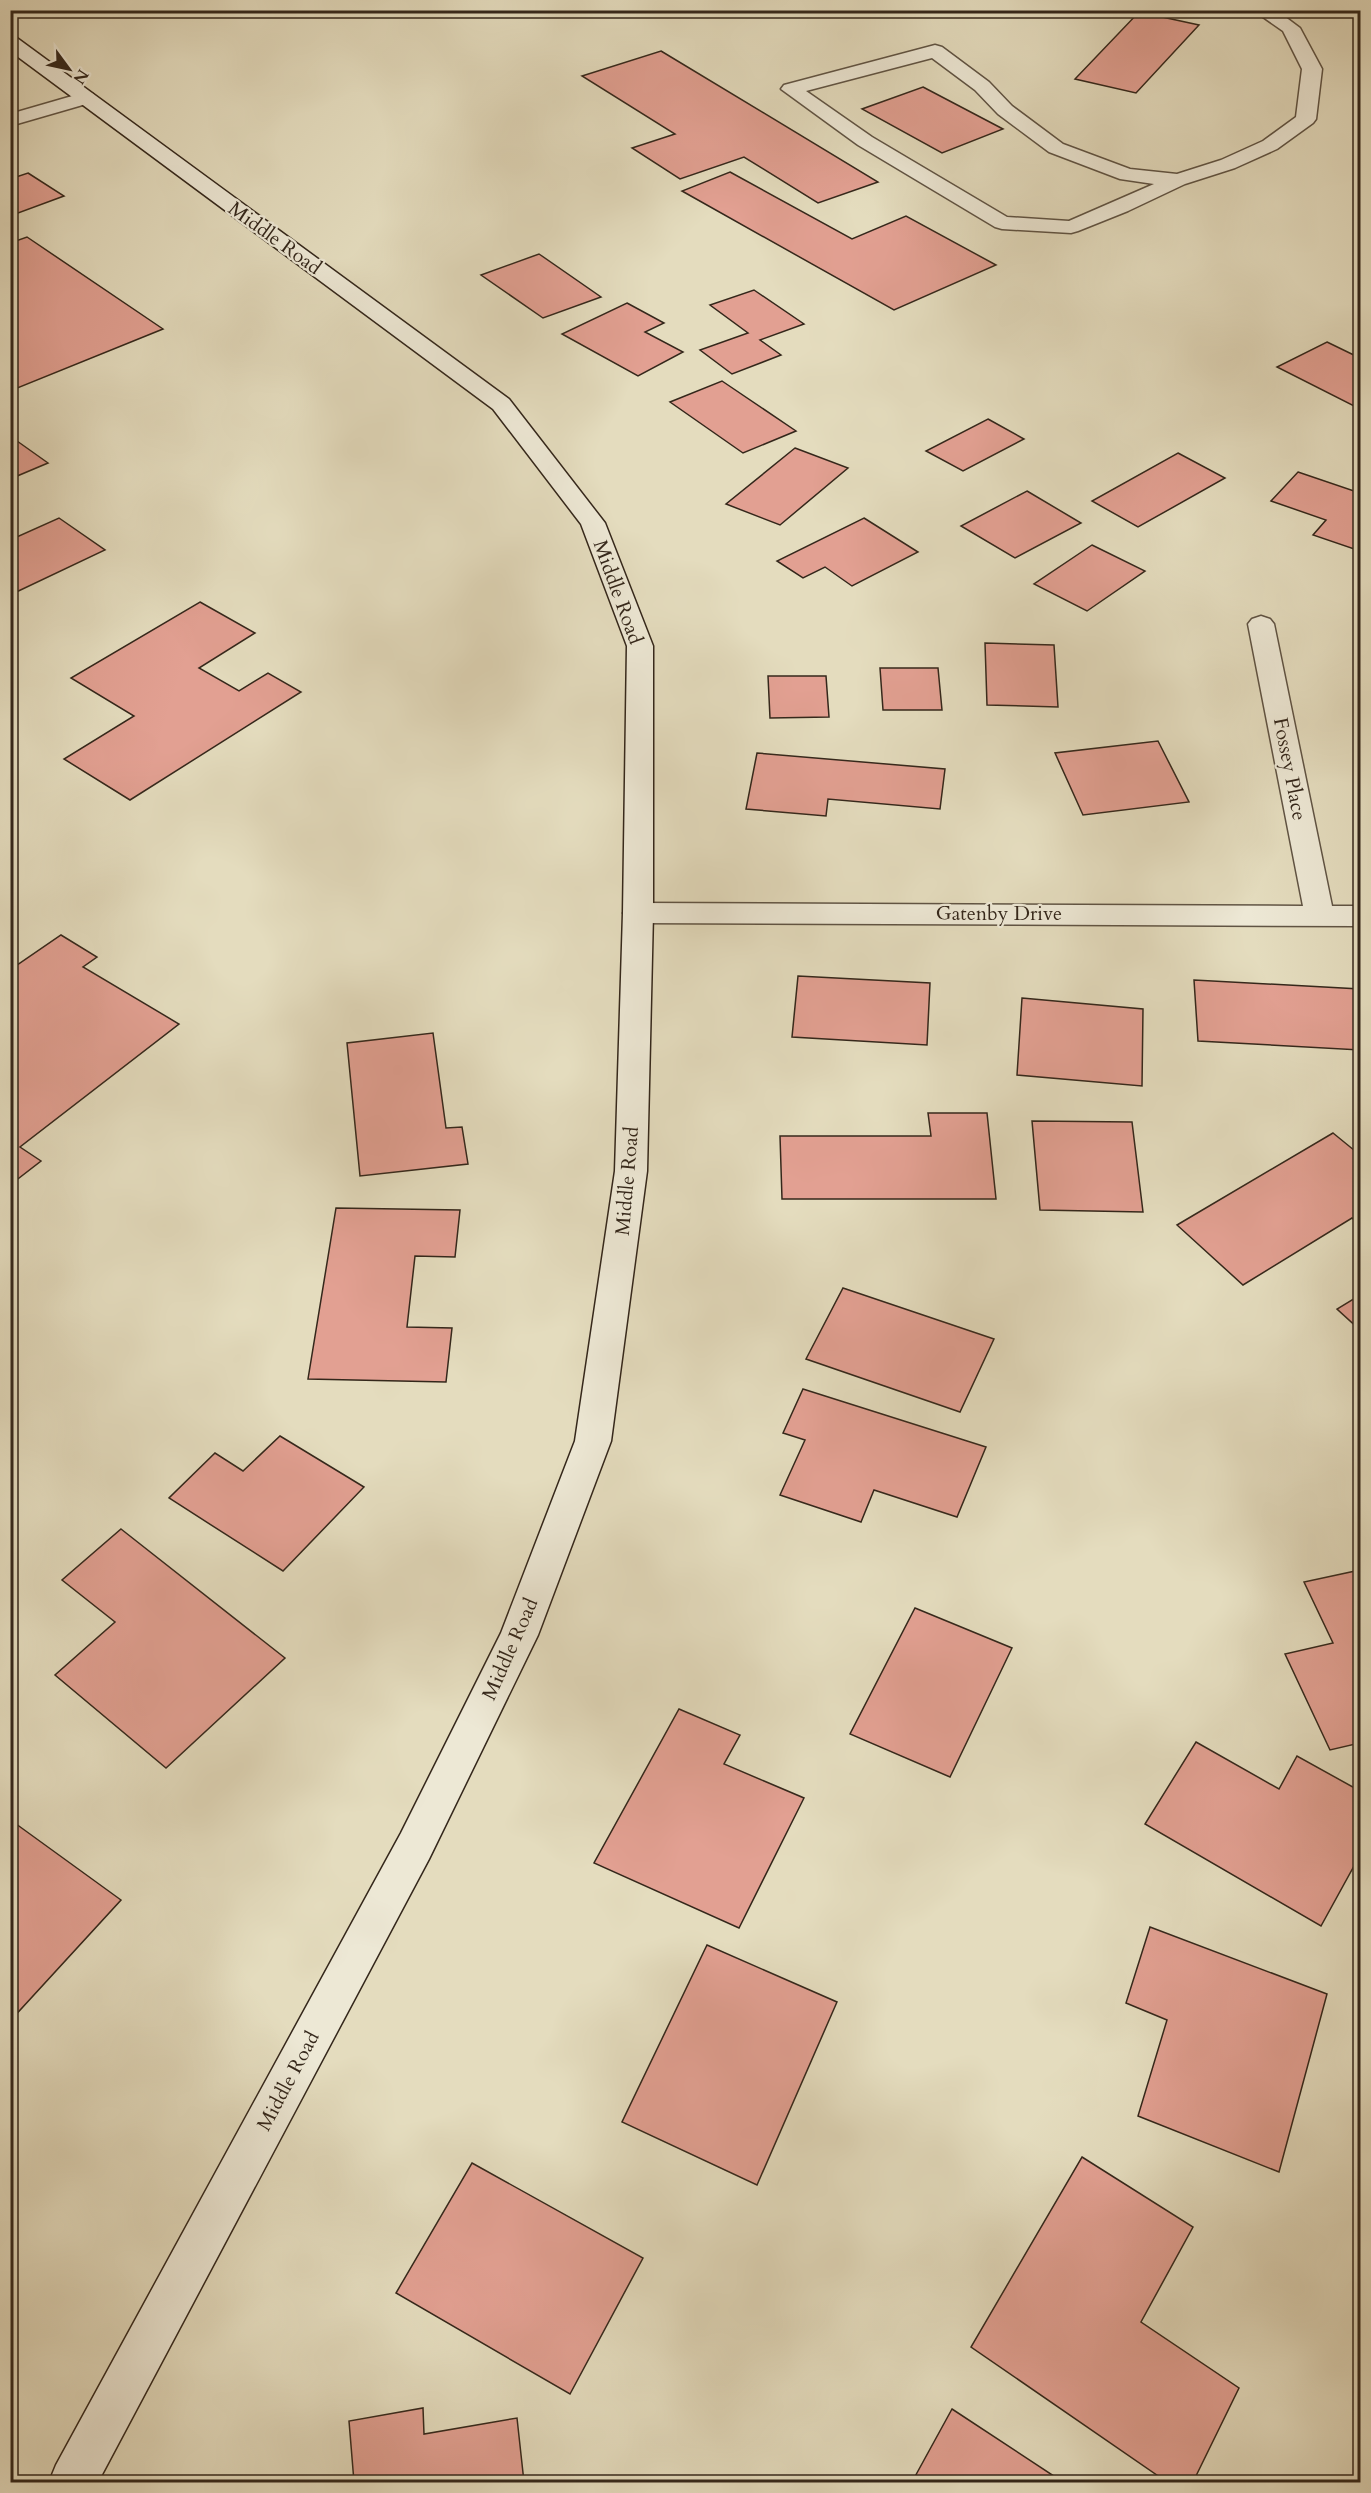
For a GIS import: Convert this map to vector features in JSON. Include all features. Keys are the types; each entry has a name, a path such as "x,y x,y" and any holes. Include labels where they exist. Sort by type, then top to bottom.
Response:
{"main road":[{"path":"1178,180 1127,175 1056,148 1005,110 982,86 934,51 791,89 865,141 1002,223 1071,227 1178,180 1228,164 1270,146 1306,119 1312,69 1291,28 1262,10"},
{"name":"Middle Road","path":"10,42 501,404 593,523 640,646 638,913 631,1171 593,1441 519,1635 415,1846 73,2482"},
{"path":"10,120 86,98"},
{"name":"Fossey Place","path":"1261,624 1318,914"},
{"name":"Gatenby Drive","path":"638,913 1360,915"}],"building":[{"path":"795,10 824,10 805,16"},
{"path":"1139,12 1199,25 1136,93 1075,79"},
{"path":"661,51 878,182 818,203 744,157 680,179 632,148 675,134 582,76"},
{"path":"923,87 1003,129 942,153 862,109"},
{"path":"730,172 852,239 906,216 996,265 894,310 682,191"},
{"path":"28,173 64,196 10,216 10,179"},
{"path":"27,237 163,329 10,391 10,243"},
{"path":"539,254 601,297 543,318 481,275"},
{"path":"754,290 804,324 760,340 781,355 732,374 700,350 748,333 710,305"},
{"path":"627,303 664,323 645,332 683,352 638,376 562,334"},
{"path":"1327,342 1360,358 1360,403 1354,406 1277,367"},
{"path":"722,381 796,431 743,453 670,402"},
{"path":"988,419 1024,439 963,471 926,451"},
{"path":"10,436 48,463 10,479"},
{"path":"795,448 848,468 780,525 726,504"},
{"path":"1178,453 1225,478 1138,527 1092,501"},
{"path":"1298,472 1360,493 1360,551 1313,535 1326,520 1271,501"},
{"path":"1027,491 1081,523 1015,558 961,526"},
{"path":"59,518 105,550 10,595 10,540"},
{"path":"864,518 918,552 852,586 825,567 803,578 777,561"},
{"path":"1092,545 1145,571 1087,611 1034,584"},
{"path":"200,602 255,633 199,668 239,691 268,673 301,692 130,800 64,759 134,716 71,678"},
{"path":"985,643 1054,645 1058,707 987,705"},
{"path":"880,668 938,668 942,710 883,710"},
{"path":"768,676 826,676 829,717 770,718"},
{"path":"1158,741 1189,802 1083,815 1055,753"},
{"path":"757,753 945,769 940,809 828,799 826,816 746,809"},
{"path":"61,935 97,957 83,967 179,1024 20,1147 41,1161 10,1185 10,970"},
{"path":"798,976 930,983 927,1045 792,1037"},
{"path":"1194,980 1360,989 1360,1050 1198,1041"},
{"path":"1022,998 1143,1009 1142,1086 1017,1075"},
{"path":"433,1033 446,1128 462,1127 468,1164 360,1176 347,1043"},
{"path":"928,1113 987,1113 996,1199 782,1199 780,1136 931,1136"},
{"path":"1032,1121 1132,1122 1143,1212 1040,1210"},
{"path":"1333,1133 1360,1155 1360,1225 1352,1218 1243,1285 1177,1225"},
{"path":"336,1208 460,1210 455,1257 415,1256 407,1327 452,1328 446,1382 308,1379"},
{"path":"843,1288 994,1339 960,1412 806,1359"},
{"path":"1360,1295 1360,1330 1337,1309"},
{"path":"803,1389 986,1447 957,1517 874,1490 861,1522 780,1495 805,1440 783,1433"},
{"path":"280,1436 364,1487 283,1571 169,1498 215,1453 243,1471"},
{"path":"121,1529 285,1658 166,1768 55,1675 115,1622 62,1580"},
{"path":"1360,1570 1360,1743 1330,1750 1285,1654 1333,1643 1304,1582"},
{"path":"915,1608 1012,1648 950,1777 850,1734"},
{"path":"679,1709 740,1735 724,1764 804,1798 739,1928 594,1863"},
{"path":"1196,1742 1279,1789 1297,1756 1360,1791 1360,1855 1321,1926 1145,1824"},
{"path":"12,1821 121,1900 10,2021 10,1823"},
{"path":"1150,1927 1327,1994 1279,2172 1138,2116 1167,2020 1126,2003"},
{"path":"707,1945 837,2002 757,2185 622,2122"},
{"path":"1082,2157 1193,2227 1141,2322 1239,2388 1193,2482 1167,2482 971,2347"},
{"path":"472,2163 643,2258 570,2394 396,2293"},
{"path":"423,2408 424,2434 517,2418 524,2482 354,2482 349,2421"},
{"path":"952,2409 1063,2482 912,2482"}]}
